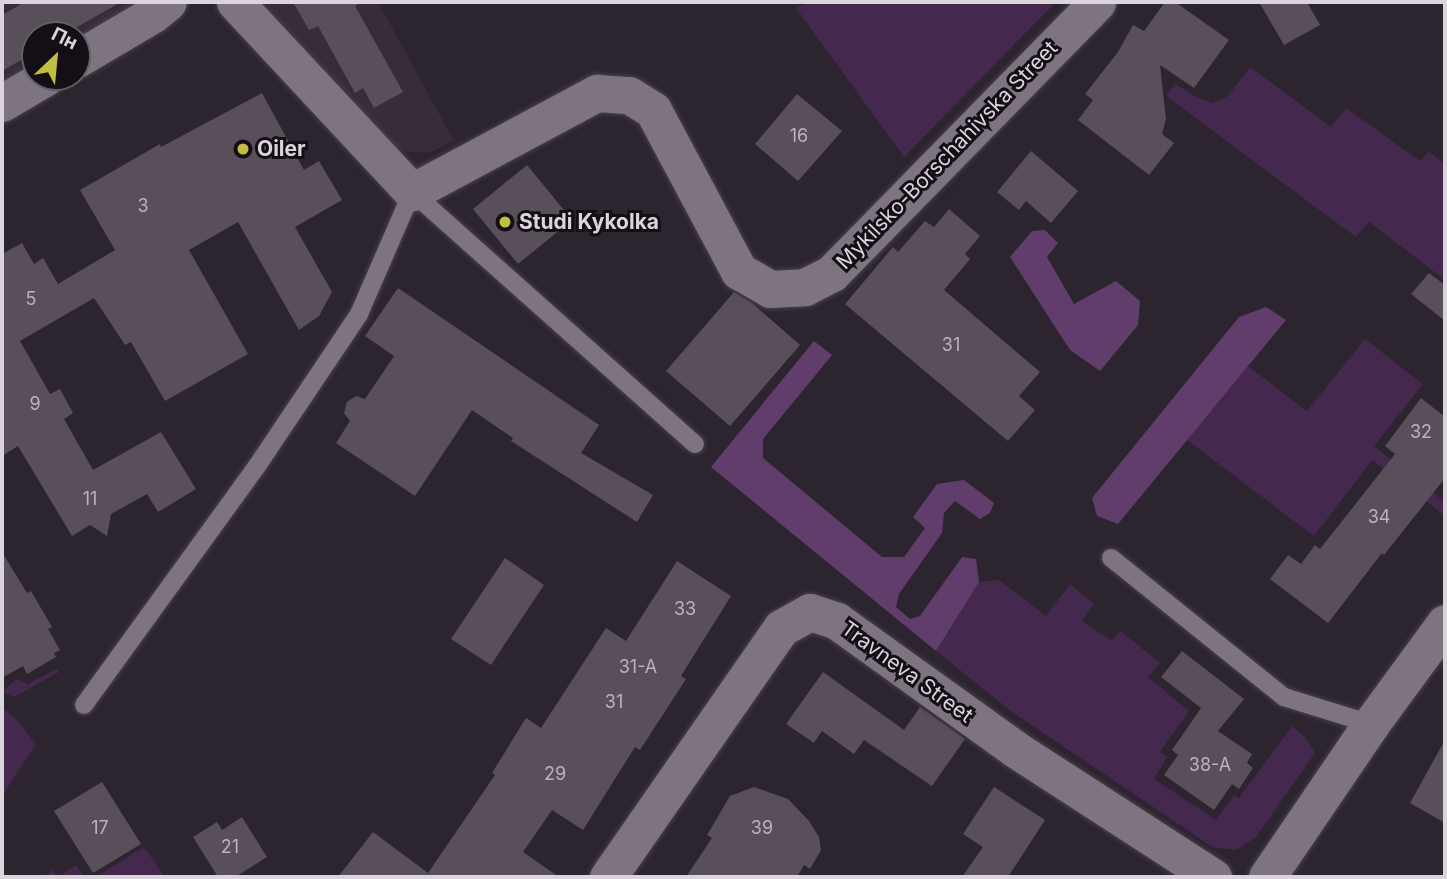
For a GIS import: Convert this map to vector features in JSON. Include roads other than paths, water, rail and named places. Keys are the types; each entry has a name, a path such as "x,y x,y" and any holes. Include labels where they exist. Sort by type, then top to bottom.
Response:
{"street":[{"path":"91,51 153,14 168,2"},
{"path":"234,2 412,192"},
{"name":"Mykilsko-Borschahivska Street","path":"412,192 597,93 629,95 653,110 739,271 770,289 805,287 832,272 1097,2"},
{"path":"2,103 22,91"},
{"name":"Travneva Street","path":"608,877 781,628 810,612 837,621 1015,750 1213,877"},
{"path":"1267,877 1371,724 1445,623"}],"lane":[{"path":"83,705 257,466 359,314 412,192 695,444"},
{"path":"1111,558 1284,697 1371,724"}],"place":[{"name":"Oiler","path":"243,149"},
{"name":"Studi Kykolka","path":"505,222"}]}
